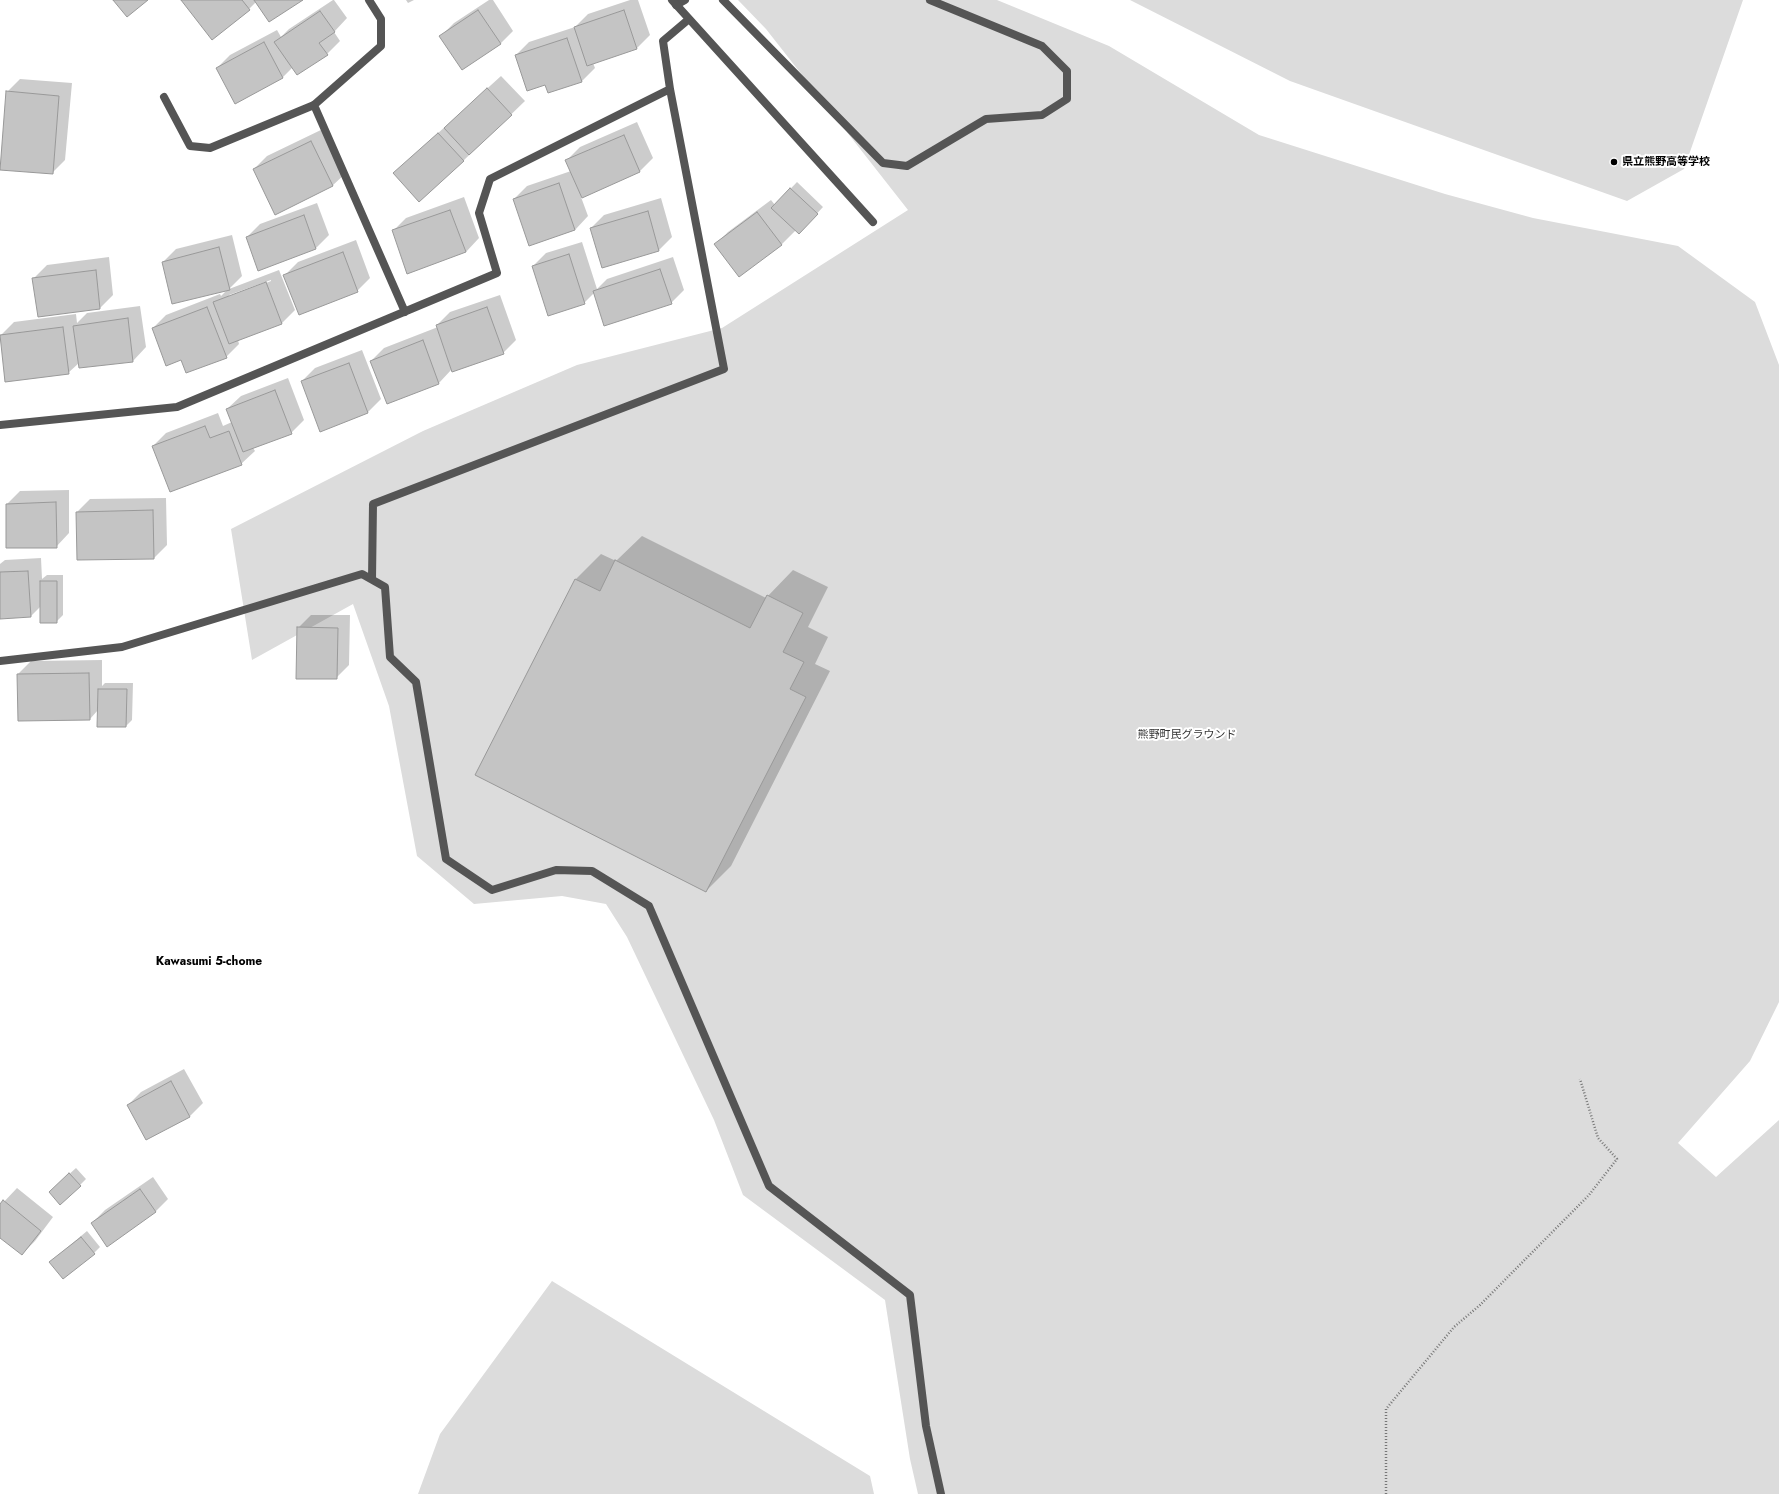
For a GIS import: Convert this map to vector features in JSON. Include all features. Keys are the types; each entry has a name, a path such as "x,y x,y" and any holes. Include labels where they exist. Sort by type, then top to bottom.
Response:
{"street":[{"path":"164,97 190,146 210,148 314,105 381,46 381,19 369,0"},
{"path":"674,2 685,0"},
{"path":"723,0 883,163 907,166 986,119 1042,114 1067,99 1067,71 1042,46 930,0"},
{"path":"674,2 873,222"},
{"path":"372,579 373,504 724,369 670,89 663,41 689,19"},
{"path":"0,425 177,407 496,273 479,213 490,179 670,89"},
{"path":"314,105 405,312"},
{"path":"0,661 122,647 362,574 385,587 390,657 416,682 446,859 492,890 556,870 592,871 649,906 769,1186 910,1295 926,1426 941,1494"}],"path":[{"path":"1386,1494 1386,1409 1454,1327 1480,1305 1589,1195 1617,1159 1598,1138 1580,1079"}],"green space":[{"name":"熊野町民グラウンド","path":"738,0 997,0 1109,46 1259,135 1445,194 1533,218 1678,246 1755,302 1779,365 1779,1002 1750,1061 1678,1143 1716,1177 1779,1120 1779,1494 918,1494 910,1459 885,1300 743,1195 714,1120 627,937 606,904 562,896 474,904 417,856 389,706 353,604 252,660 231,529 423,431 577,365 722,328 908,210 766,29"},
{"name":"県立熊野高等学校","path":"1130,0 1743,0 1684,169 1627,201 1290,81"},
{"path":"552,1281 870,1476 874,1494 418,1494 440,1434"}],"building":[{"path":"113,0 148,0 127,17"},
{"path":"181,0 242,0 250,10 212,40"},
{"path":"254,0 303,0 269,22"},
{"path":"478,10 501,44 462,70 439,36"},
{"path":"624,10 637,49 587,66 574,27"},
{"path":"320,11 335,32 319,43 328,55 297,75 274,42"},
{"path":"567,38 582,82 548,93 545,85 527,91 515,55"},
{"path":"264,42 283,78 235,104 216,68"},
{"path":"487,88 512,115 469,155 444,128"},
{"path":"6,91 59,96 53,174 0,170"},
{"path":"438,133 464,161 419,202 393,173"},
{"path":"624,135 640,172 582,198 565,160"},
{"path":"311,141 333,186 275,215 253,169"},
{"path":"559,183 575,230 529,246 513,199"},
{"path":"790,188 818,214 799,234 771,208"},
{"path":"450,210 466,252 407,274 392,230"},
{"path":"648,211 659,251 602,268 590,228"},
{"path":"757,212 782,245 739,277 714,244"},
{"path":"304,215 316,249 258,271 246,237"},
{"path":"219,247 230,290 172,304 162,262"},
{"path":"343,252 358,292 299,315 283,275"},
{"path":"569,254 585,304 548,316 532,266"},
{"path":"660,269 672,304 604,326 593,291"},
{"path":"96,270 100,309 38,317 32,278"},
{"path":"266,282 282,324 229,344 213,302"},
{"path":"207,307 227,358 186,373 181,360 166,366 152,328"},
{"path":"487,307 504,354 452,372 436,325"},
{"path":"128,318 133,362 79,368 73,326"},
{"path":"63,327 69,374 5,382 0,335"},
{"path":"423,340 439,384 387,404 370,361"},
{"path":"349,363 368,413 320,432 301,381"},
{"path":"275,390 292,434 243,452 226,409"},
{"path":"205,426 210,438 229,431 242,465 170,492 152,446"},
{"path":"56,502 57,548 6,548 6,504"},
{"path":"153,510 154,559 77,560 76,512"},
{"path":"615,560 750,628 767,595 803,613 783,652 804,662 790,689 806,697 706,892 475,775 575,579 600,591"},
{"path":"28,571 31,617 0,619 0,572"},
{"path":"40,581 57,581 57,623 40,623"},
{"path":"297,627 338,628 337,679 296,679"},
{"path":"89,673 90,720 18,721 17,674"},
{"path":"98,689 127,689 126,727 97,727"},
{"path":"171,1081 190,1117 146,1140 127,1105"},
{"path":"69,1173 81,1186 60,1205 49,1192"},
{"path":"140,1189 156,1212 107,1247 91,1223"},
{"path":"3,1200 41,1231 22,1255 0,1238 0,1204"},
{"path":"81,1237 95,1254 63,1279 49,1262"}],"place":[{"name":"県立熊野高等学校","path":"1614,162"}],"district":[{"name":"Kawasumi 5-chome","path":"209,962"}]}
